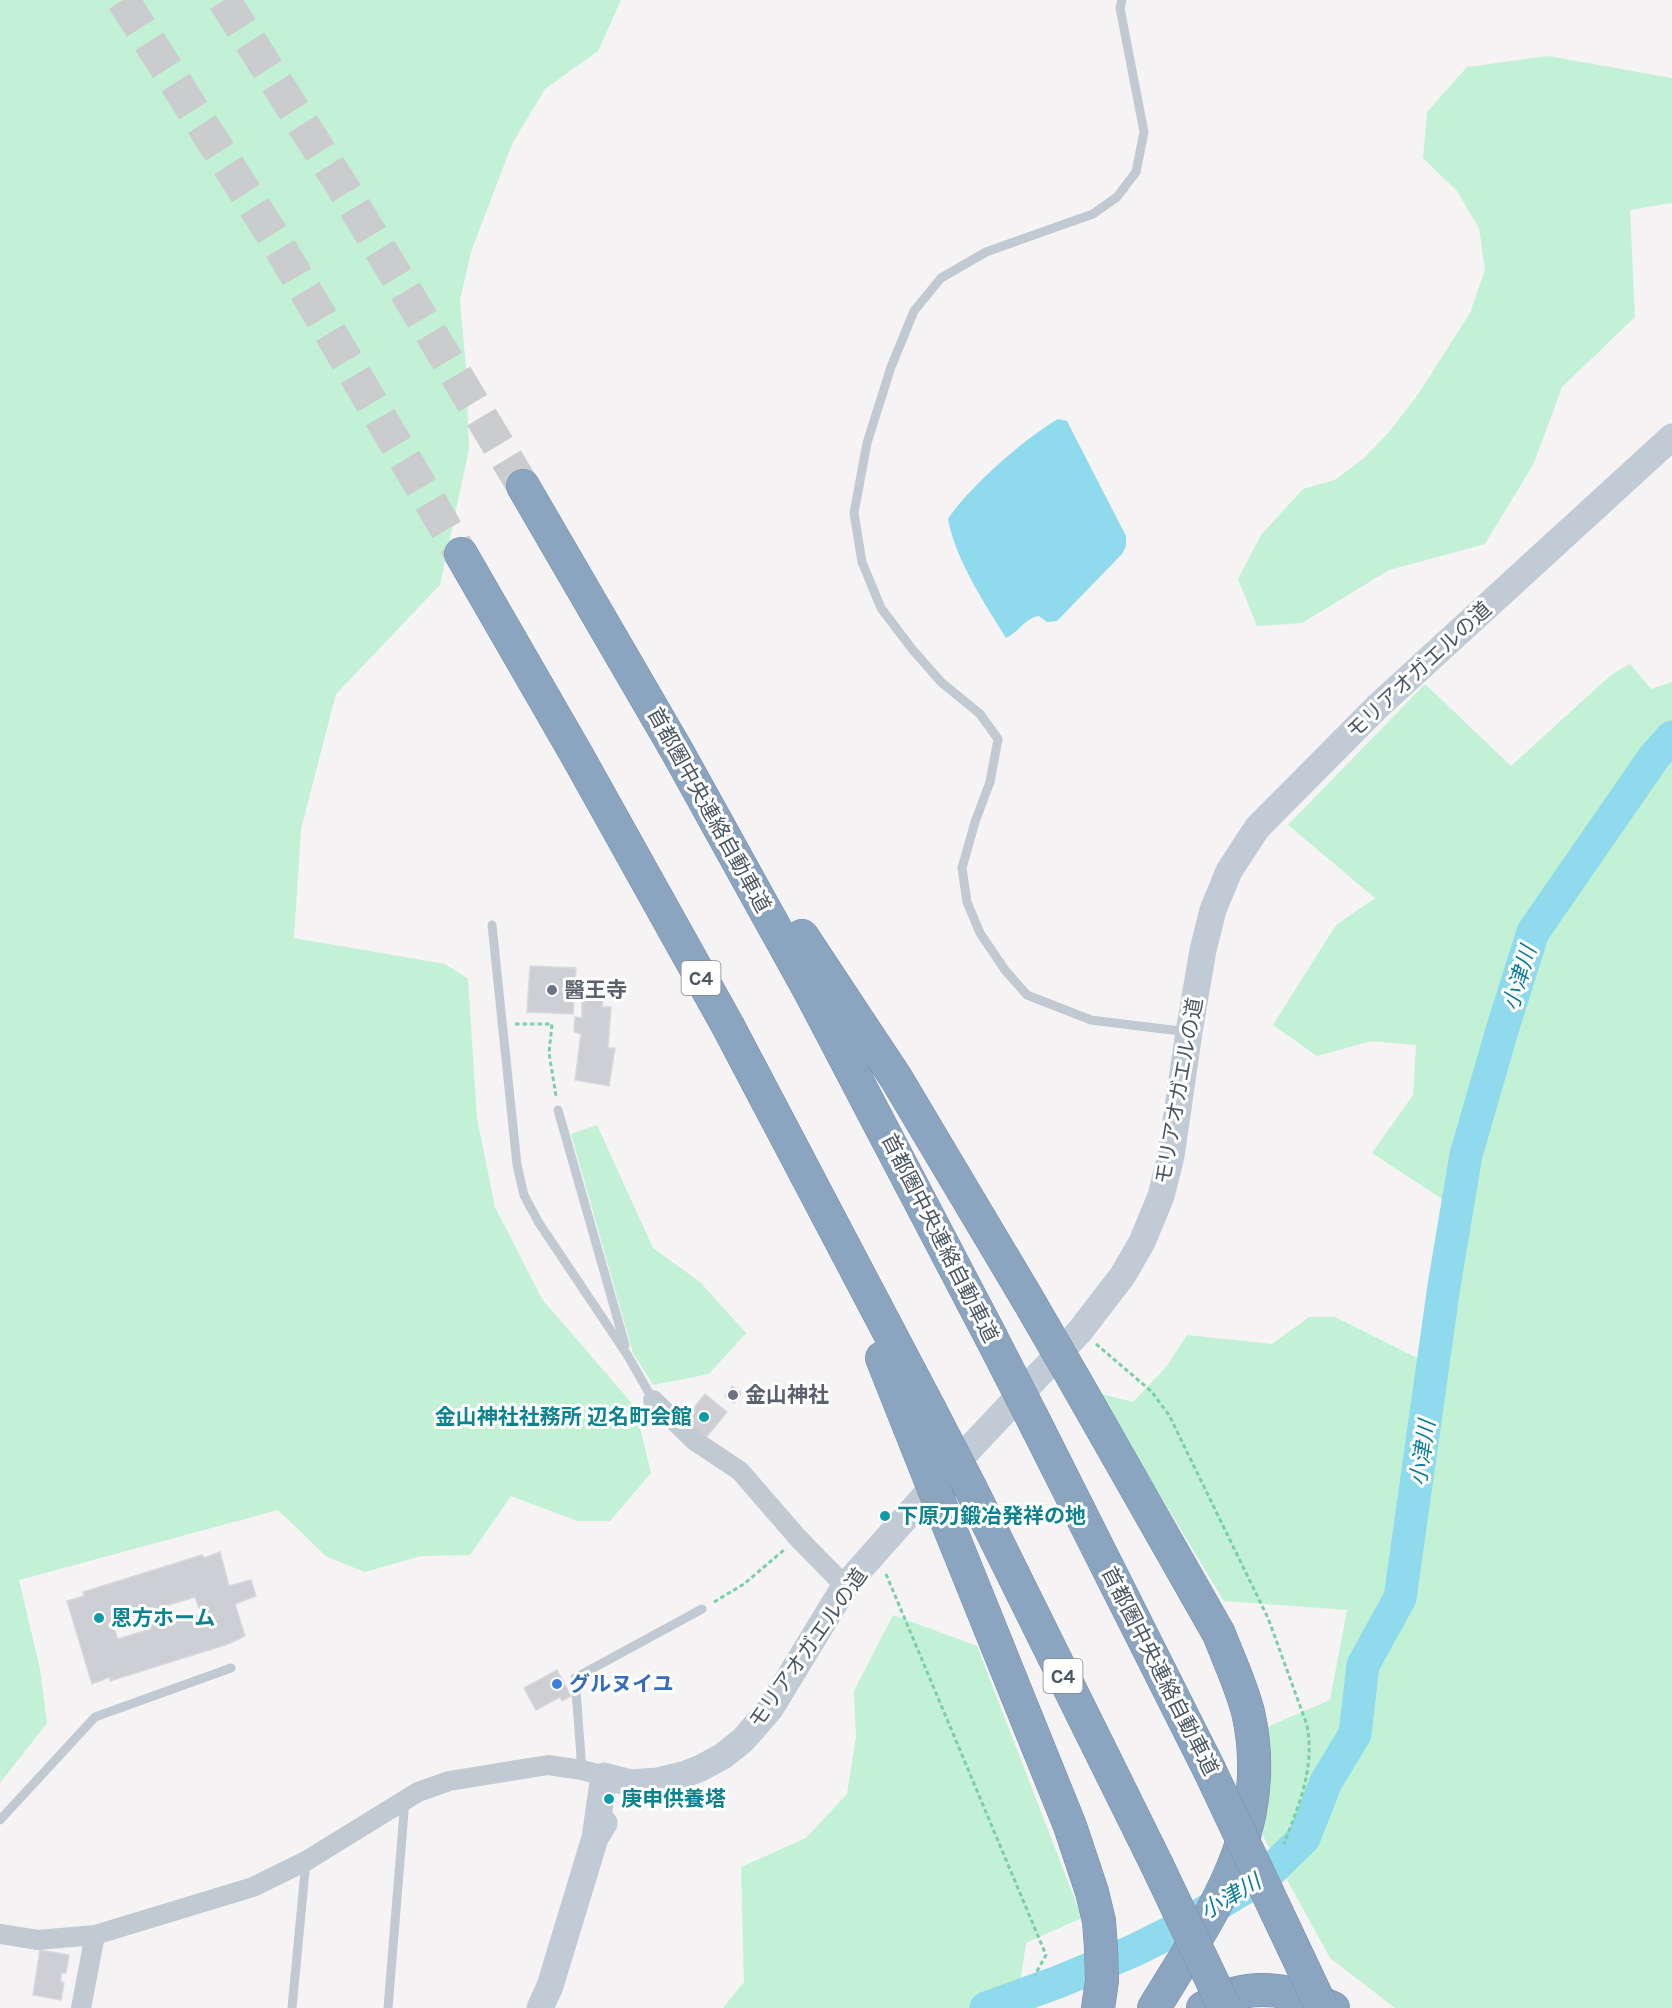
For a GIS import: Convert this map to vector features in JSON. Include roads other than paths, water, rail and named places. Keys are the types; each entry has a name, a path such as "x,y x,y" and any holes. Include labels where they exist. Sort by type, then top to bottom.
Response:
{"highway":[{"name":"首都圏中央連絡自動車道","path":"523,486 677,751 822,1013 991,1336 1209,1769 1322,2008"},
{"name":"C4","path":"461,554 728,1026 919,1417 971,1489 1225,2008"},
{"path":"677,751 896,1078 1074,1379 1219,1634 1236,1675 1247,1710 1253,1744 1254,1777 1249,1818 1238,1858 1207,1922 1154,2008"},
{"path":"919,1417 944,1514 1070,1826 1092,1892 1099,1921 1101,1948 1102,1982 1098,2008"},
{"path":"1203,2008 1233,1994 1281,1991 1305,1996 1333,2008"}],"street":[{"name":"モリアオガエルの道","path":"593,1773 631,1783 658,1781 701,1768 723,1756 743,1740 770,1709 845,1586 1014,1399 1080,1331 1123,1275 1142,1242 1161,1196 1172,1156 1189,1032 1203,950 1213,910 1229,871 1257,828 1378,706 1672,436"},
{"path":"654,1400 695,1441 740,1471 798,1538 845,1586"},
{"path":"0,1934 38,1940 95,1935 253,1887 306,1861 430,1786 484,1774 548,1765 593,1773 595,1838"},
{"path":"540,2008 550,1986 595,1838 631,1783"},
{"path":"81,2008 95,1935"}],"lane":[{"path":"1122,0 1120,8 1144,132 1136,172 1117,197 1093,214 986,252 941,278 914,311 891,367 867,443 854,513 862,562 881,608 941,682 980,714 998,739 990,782 975,822 962,868 967,902 980,933 1005,970 1027,995 1091,1020 1189,1032"},
{"path":"492,925 517,1165 524,1195 539,1223 628,1356 654,1400"},
{"path":"558,1110 628,1356"},
{"path":"593,1773 574,1678 702,1609"},
{"path":"0,1820 95,1716 231,1668"},
{"path":"387,2008 405,1800"},
{"path":"292,2008 306,1861"}],"water":[{"path":"1058,419 1067,421 1126,536 1126,546 1122,554 1057,621 1047,622 1039,616 1034,617 1006,638 964,566 948,519 969,493 998,464"}],"waterway":[{"name":"小津川","path":"986,2008 1058,1982 1133,1951 1175,1930 1266,1875 1304,1838 1326,1782 1355,1734 1363,1665 1400,1598 1444,1286 1466,1155 1533,932 1654,757 1672,737"}],"tunnel":[{"path":"123,0 273,236 461,554"},
{"path":"224,0 342,186 523,486"}],"place":[{"name":"醫王寺","path":"552,990"},
{"name":"金山神社","path":"733,1395"},
{"name":"金山神社社務所 辺名町会館","path":"704,1417"},
{"name":"下原刀鍛冶発祥の地","path":"885,1516"},
{"name":"恩方ホーム","path":"99,1618"},
{"name":"グルヌイユ","path":"557,1684"},
{"name":"庚申供養塔","path":"609,1799"}]}
